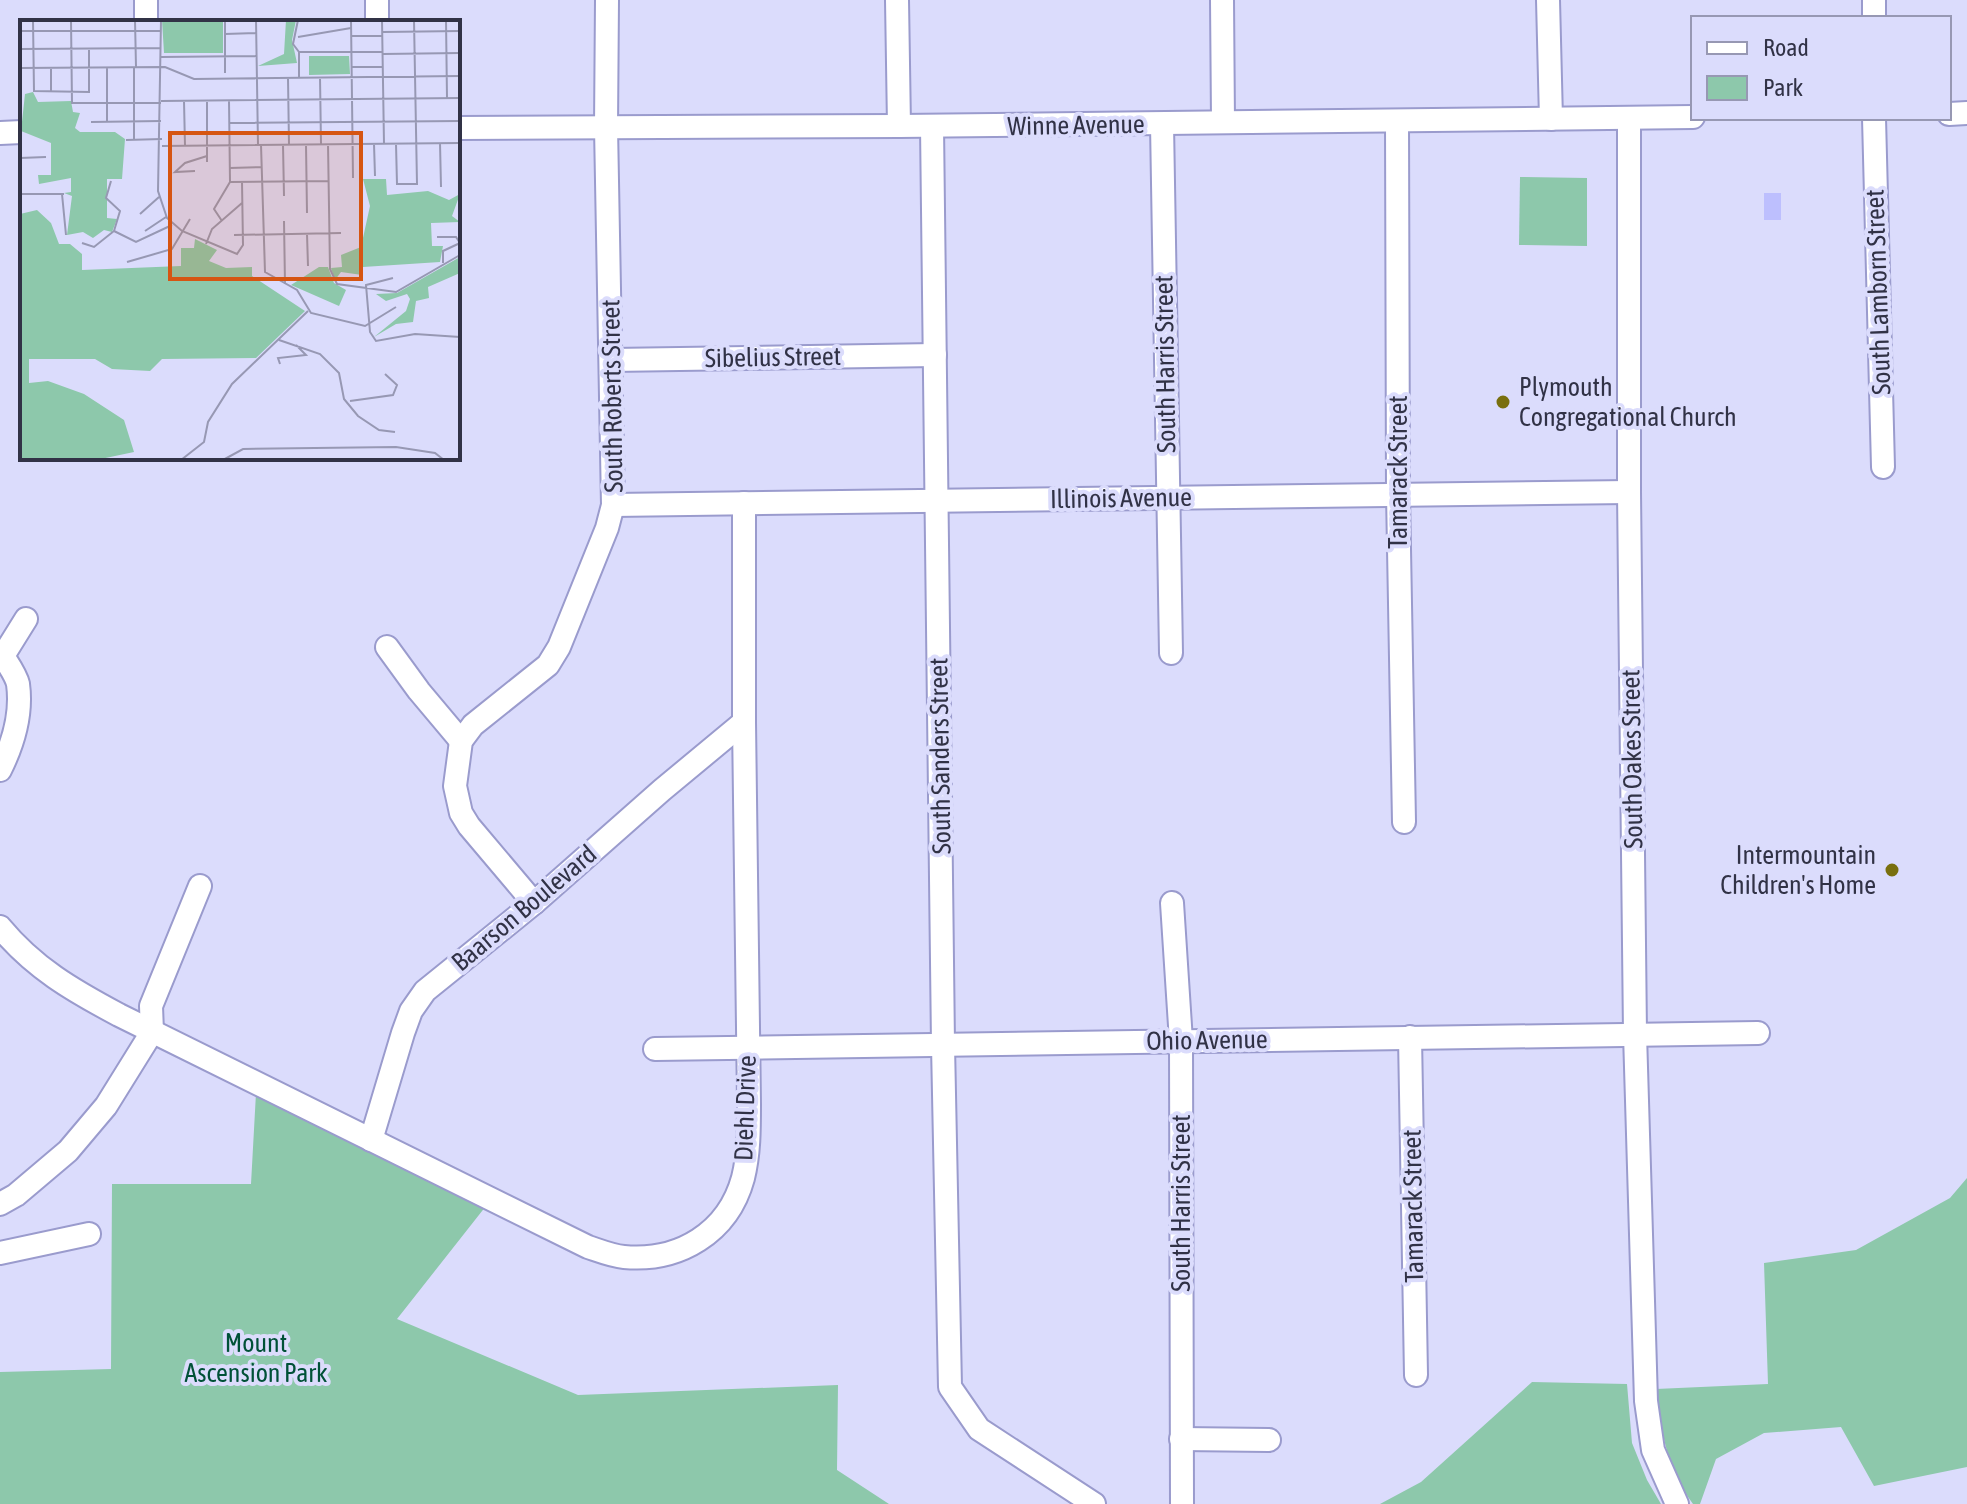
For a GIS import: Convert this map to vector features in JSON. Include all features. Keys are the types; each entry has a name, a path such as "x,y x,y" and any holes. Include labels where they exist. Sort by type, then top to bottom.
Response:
{"street":[{"name":"South Roberts Street","path":"461,741 473,725 548,665 559,647 607,528 613,505 606,127 607,0"},
{"path":"897,0 899,126"},
{"path":"1222,0 1223,121"},
{"path":"1548,0 1551,119"},
{"name":"Winne Avenue","path":"460,128 1691,117"},
{"name":"South Oakes Street","path":"1629,118 1629,492 1635,1034 1646,1401 1653,1450 1677,1504"},
{"name":"South Lamborn Street","path":"1874,120 1883,467"},
{"name":"Tamarack Street","path":"1397,121 1398,494 1404,822"},
{"name":"South Harris Street","path":"1162,124 1171,653"},
{"name":"South Sanders Street","path":"932,126 950,1387 979,1429 1094,1504"},
{"path":"0,133 20,132"},
{"name":"Sibelius Street","path":"612,360 935,355"},
{"name":"Illinois Avenue","path":"613,505 1629,492"},
{"name":"Diehl Drive","path":"5,943 75,992 588,1247 623,1257 660,1256 690,1246 720,1223 732,1204 742,1180 747,1154 744,503"},
{"path":"0,770 10,750 17,721 18,681 3,656 26,619"},
{"path":"387,647 461,741 455,786 461,813 534,903"},
{"name":"Baarson Boulevard","path":"371,1140 403,1033 411,1011 425,991 534,903 744,722"},
{"path":"0,1204 16,1195 68,1151 106,1106 152,1032 151,1006 200,886"},
{"name":"South Harris Street","path":"1172,903 1181,1041 1182,1504"},
{"name":"Ohio Avenue","path":"655,1049 1758,1033"},
{"name":"Tamarack Street","path":"1410,1037 1416,1375"},
{"path":"0,1253 89,1234"},
{"path":"1181,1439 1269,1440"}],"green space":[{"path":"1520,177 1587,178 1587,246 1519,245"},
{"name":"Mount Ascension Park","path":"256,1093 486,1206 397,1319 578,1395 838,1385 837,1470 889,1504 0,1504 0,1372 111,1369 112,1184 251,1184"},
{"path":"1967,1178 1967,1467 1874,1486 1841,1427 1764,1433 1716,1459 1700,1504 1693,1504 1671,1463 1656,1389 1768,1384 1764,1263 1856,1250 1950,1198"},
{"path":"1532,1382 1627,1384 1632,1443 1661,1504 1380,1504 1421,1482"}],"water":[{"path":"1764,193 1781,193 1781,220 1764,220"}],"place":[{"name":"Plymouth Congregational Church","path":"1503,402"},
{"name":"Intermountain Children's Home","path":"1892,870"}]}
